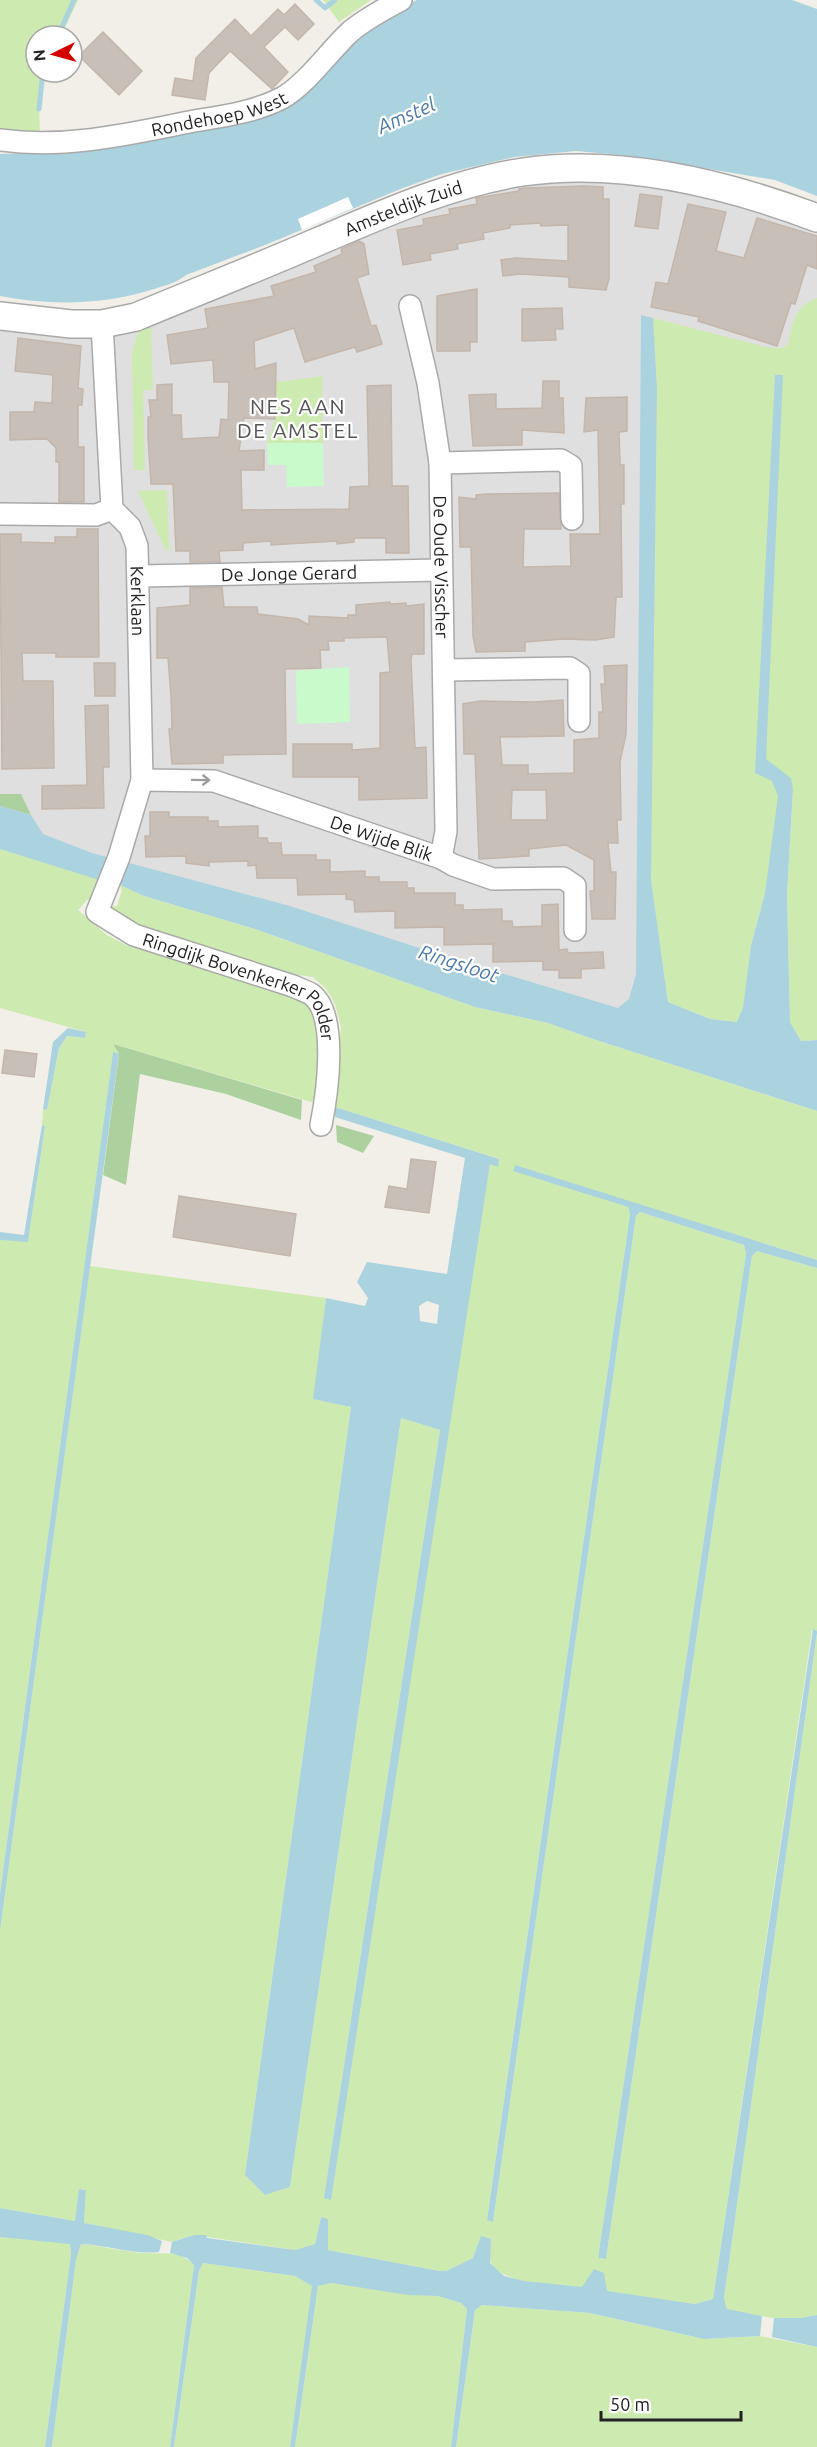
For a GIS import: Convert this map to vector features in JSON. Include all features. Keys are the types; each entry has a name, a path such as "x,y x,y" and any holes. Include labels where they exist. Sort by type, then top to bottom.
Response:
{"street":[{"name":"Rondehoep West","path":"0,140 32,144 75,142 244,111 284,97 351,32 375,13 402,0"},
{"name":"Amsteldijk Zuid","path":"0,316 71,324 102,324 136,317 429,197 525,171 580,168 675,178 721,187 817,218"},
{"name":"De Oude Visscher","path":"410,306 428,383 440,463 446,831 441,858"},
{"path":"0,514 96,515 111,509 102,324"},
{"path":"440,463 561,460 571,466 572,519"},
{"name":"Kerklaan","path":"109,884 142,780 137,546 130,527 111,509"},
{"name":"De Jonge Gerard","path":"139,576 440,570"},
{"path":"445,670 570,668 579,674 579,721"},
{"name":"De Wijde Blik","path":"142,780 214,781 441,858 453,865 493,879 563,878 575,886 575,930"},
{"name":"Ringdijk Bovenkerker Polder","path":"109,884 97,912 134,935 294,986 312,995 326,1019 329,1047 321,1125"}],"shaded area":[{"path":"609,179 720,198 817,233 817,311 638,1018 114,862 0,823 0,324 105,332 427,205 503,184"}],"green space":[{"path":"0,0 78,0 67,24 24,24 24,84 43,84 39,106 40,132 0,132"},
{"path":"323,0 371,0 339,22"},
{"path":"817,298 817,1040 801,1041 790,1022 787,895 793,789 751,945 743,1008 737,1022 710,1019 668,1002 651,880 657,389 653,318 770,348 783,348 788,344 793,323 799,311"},
{"path":"151,324 153,390 143,390 145,470 134,470 132,352 140,325"},
{"path":"322,376 323,443 267,443 275,419 276,382"},
{"path":"267,443 323,443 324,486 287,487 286,465 268,465"},
{"path":"167,490 169,550 166,551 138,491"},
{"path":"349,667 350,722 297,724 296,671"},
{"path":"0,794 21,794 31,815 0,806"},
{"path":"0,849 103,880 92,899 87,900 78,910 107,935 128,946 282,989 310,1006 323,1034 318,1104 113,1044 119,1054 113,1053 0,1894 0,1240 28,1241 45,1126 42,1125 43,1109 47,1110 59,1048 67,1036 85,1038 86,1032 0,1008"},
{"path":"118,881 122,886 144,896 255,929 475,1007 548,1023 817,1111 817,1260 516,1166 514,1170 628,1207 630,1214 487,2219 493,2222 636,1216 640,1212 744,1245 746,1255 598,2258 606,2259 752,1256 757,1251 817,1268 817,1631 812,1630 713,2299 695,2304 524,2281 505,2275 494,2267 481,2237 473,2258 446,2271 440,2271 328,2250 328,2220 321,2217 315,2244 295,2250 194,2235 172,2242 84,2223 86,2190 80,2189 75,2221 0,2208 0,1931 90,1266 326,1298 314,1399 351,1407 245,2175 265,2195 290,2187 401,1418 440,1430 324,2198 490,1164 499,1159 335,1107 341,1027 335,1004 326,989 313,977 298,975 130,927 116,919 112,906 117,906 122,890"},
{"path":"113,1044 302,1100 301,1120 226,1094 140,1074 126,1185 103,1175 119,1054"},
{"path":"336,1125 374,1136 363,1153 337,1142"},
{"path":"817,1633 817,2315 783,2318 727,2309 724,2298"},
{"path":"0,2237 70,2243 71,2254 45,2447 0,2447"},
{"path":"81,2244 172,2254 189,2260 194,2265 170,2447 52,2447 76,2260"},
{"path":"203,2263 295,2276 313,2286 290,2447 174,2447 199,2271"},
{"path":"331,2283 438,2296 461,2303 467,2309 451,2447 295,2447 318,2286"},
{"path":"482,2305 590,2313 704,2339 760,2336 817,2347 817,2447 456,2447 475,2310"}],"water":[{"name":"Amstel","path":"417,0 792,0 817,9 817,196 775,180 631,156 576,151 514,157 442,174 403,188 186,275 180,280 138,294 79,302 39,301 0,296 0,154 54,152 261,116 391,12"},
{"name":"Ringsloot","path":"641,315 653,318 657,389 651,880 668,1002 710,1019 737,1022 743,1007 751,945 765,893 778,796 772,781 755,773 775,375 783,375 766,759 791,778 793,789 787,895 790,1022 801,1041 817,1040 817,1111 548,1023 475,1007 255,929 144,896 122,886 118,881 96,879 0,849 0,806 31,815 43,834 92,853 290,906 441,955 618,1008 629,999 636,974"},
{"path":"68,1028 86,1032 85,1038 67,1036 59,1048 47,1110 43,1109 53,1042"},
{"path":"113,1052 119,1054 0,1931 0,1894"},
{"path":"335,1107 499,1159 498,1167 490,1164 331,2200 324,2198 440,1430 401,1418 290,2187 265,2195 245,2175 351,1407 313,1399 326,1298 365,1306 368,1298 357,1282 367,1262 447,1274 465,1158 335,1117","holes":["427,1301 439,1305 437,1324 420,1321 419,1306"]},
{"path":"42,1125 45,1126 28,1242 0,1240 0,1232 24,1235"},
{"path":"515,1165 817,1260 817,1268 757,1251 752,1256 606,2259 598,2258 746,1254 744,1245 640,1212 636,1216 493,2222 487,2220 630,1214 628,1207 513,1171"},
{"path":"813,1629 817,1633 724,2298 727,2309 762,2316 760,2336 704,2339 590,2313 482,2305 475,2310 456,2447 451,2447 467,2309 461,2303 438,2296 408,2295 331,2283 318,2286 295,2447 290,2447 312,2286 295,2276 203,2263 199,2271 174,2447 170,2447 194,2265 187,2258 170,2253 172,2242 194,2235 295,2250 315,2244 321,2217 328,2219 328,2250 440,2271 446,2271 473,2258 481,2236 491,2239 490,2263 504,2276 524,2281 582,2287 594,2269 604,2273 607,2291 695,2304 713,2299"},
{"path":"79,2189 86,2190 84,2223 147,2235 162,2241 159,2252 149,2253 81,2244 76,2260 52,2447 45,2447 71,2254 70,2244 0,2237 0,2208 75,2221"},
{"path":"817,2315 817,2347 772,2337 774,2318 801,2318"}],"pier":[{"path":"348,197 353,208 302,230 298,219"}],"building":[{"path":"295,4 314,24 298,40 285,27 264,47 288,72 272,89 230,51 209,73 205,100 172,95 175,78 193,81 196,58 235,19 251,36 278,9 284,15"},
{"path":"103,32 142,71 119,95 84,61 84,51"},
{"path":"603,187 603,199 609,199 609,279 606,290 569,287 569,277 521,274 503,276 501,260 516,258 568,261 568,225 541,226 540,223 510,225 510,228 483,233 484,239 457,244 458,249 430,254 431,260 403,265 397,230 424,225 423,219 450,214 449,209 477,204 476,198 525,188"},
{"path":"640,194 662,197 658,229 635,226"},
{"path":"688,204 726,212 716,251 744,258 757,218 817,236 817,269 807,265 795,304 791,303 777,346 698,321 699,317 651,307 656,282 668,284"},
{"path":"359,241 364,244 369,274 357,278 371,326 376,325 382,344 357,352 355,347 305,362 294,328 254,341 255,369 276,363 275,419 244,418 239,451 264,450 264,470 241,470 242,510 349,509 350,487 369,486 367,386 391,385 392,486 408,486 409,553 386,553 386,538 354,538 354,542 337,544 337,541 271,545 271,541 243,543 243,550 219,551 220,562 190,562 190,551 176,551 173,484 151,484 148,437 148,417 151,417 149,400 157,400 157,385 172,384 172,415 181,415 182,439 219,437 221,419 228,420 229,382 214,382 213,360 171,364 167,335 208,328 205,309 274,296 271,286 316,272 314,266 342,254 341,249"},
{"path":"477,289 477,342 470,342 470,351 437,351 437,296"},
{"path":"562,308 563,329 555,329 556,340 522,341 522,309"},
{"path":"18,338 81,346 78,388 83,389 82,405 78,405 78,447 84,447 84,502 59,502 59,462 56,462 56,448 47,439 10,440 10,412 34,412 35,402 52,403 53,375 15,371"},
{"path":"543,381 559,381 559,398 563,398 564,433 522,430 522,445 473,446 469,395 496,394 496,409 542,408"},
{"path":"627,397 627,431 619,432 620,465 624,465 624,504 621,504 622,597 616,597 614,637 595,640 563,639 525,642 525,651 476,652 473,636 471,547 460,547 459,497 476,499 476,495 487,494 559,493 561,529 524,529 523,567 571,566 570,534 600,534 598,430 584,432 586,398"},
{"path":"77,529 98,529 99,657 56,657 56,653 22,653 23,681 53,681 54,768 2,769 0,534 21,534 21,542 55,543 55,537 77,537"},
{"path":"222,587 224,607 257,607 258,614 298,619 309,625 309,616 348,618 348,615 356,615 356,605 390,602 390,604 406,603 406,606 424,604 424,654 412,654 411,660 415,748 426,747 427,798 359,800 359,777 293,777 293,744 352,744 352,750 380,748 380,673 390,672 387,637 344,638 344,641 328,641 329,650 320,650 321,668 285,669 286,754 223,755 223,763 172,764 168,658 157,658 157,608 190,605 190,588"},
{"path":"94,663 115,663 115,696 95,696"},
{"path":"627,665 626,734 620,762 621,820 617,820 618,843 608,843 611,872 616,872 615,919 592,919 590,891 594,891 594,860 566,845 529,849 529,856 479,859 475,754 464,754 463,704 480,701 563,700 564,736 500,737 502,765 528,765 528,774 574,773 574,740 599,738 599,712 603,712 601,684 605,684 604,666","holes":["512,790 546,790 547,820 511,820"]},
{"path":"108,705 109,767 103,767 104,808 42,809 42,786 87,785 85,706"},
{"path":"150,812 169,812 169,817 208,817 208,821 218,821 218,827 258,826 258,838 267,838 268,843 281,843 282,855 316,855 316,860 330,860 330,872 365,871 365,877 379,877 379,882 407,882 407,888 414,888 414,893 455,893 455,905 463,905 463,910 502,909 502,921 512,921 513,927 542,926 542,905 558,904 559,950 567,949 568,953 603,952 604,968 581,969 581,978 559,978 559,970 543,970 543,961 493,962 493,944 444,945 444,927 395,928 395,911 355,912 354,900 346,899 346,894 298,895 297,878 257,878 256,865 248,866 248,861 209,862 209,866 186,863 186,856 146,857 145,836 150,836"},
{"path":"5,1050 37,1054 34,1077 2,1073"},
{"path":"411,1159 436,1162 429,1213 385,1207 389,1186 407,1189"},
{"path":"179,1196 296,1214 290,1256 173,1237"}],"waterway":[{"path":"63,24 74,0"},
{"path":"316,0 325,8 335,0"},
{"path":"39,109 42,84"}],"district":[{"name":"NES AAN DE AMSTEL","path":"298,418"}]}
